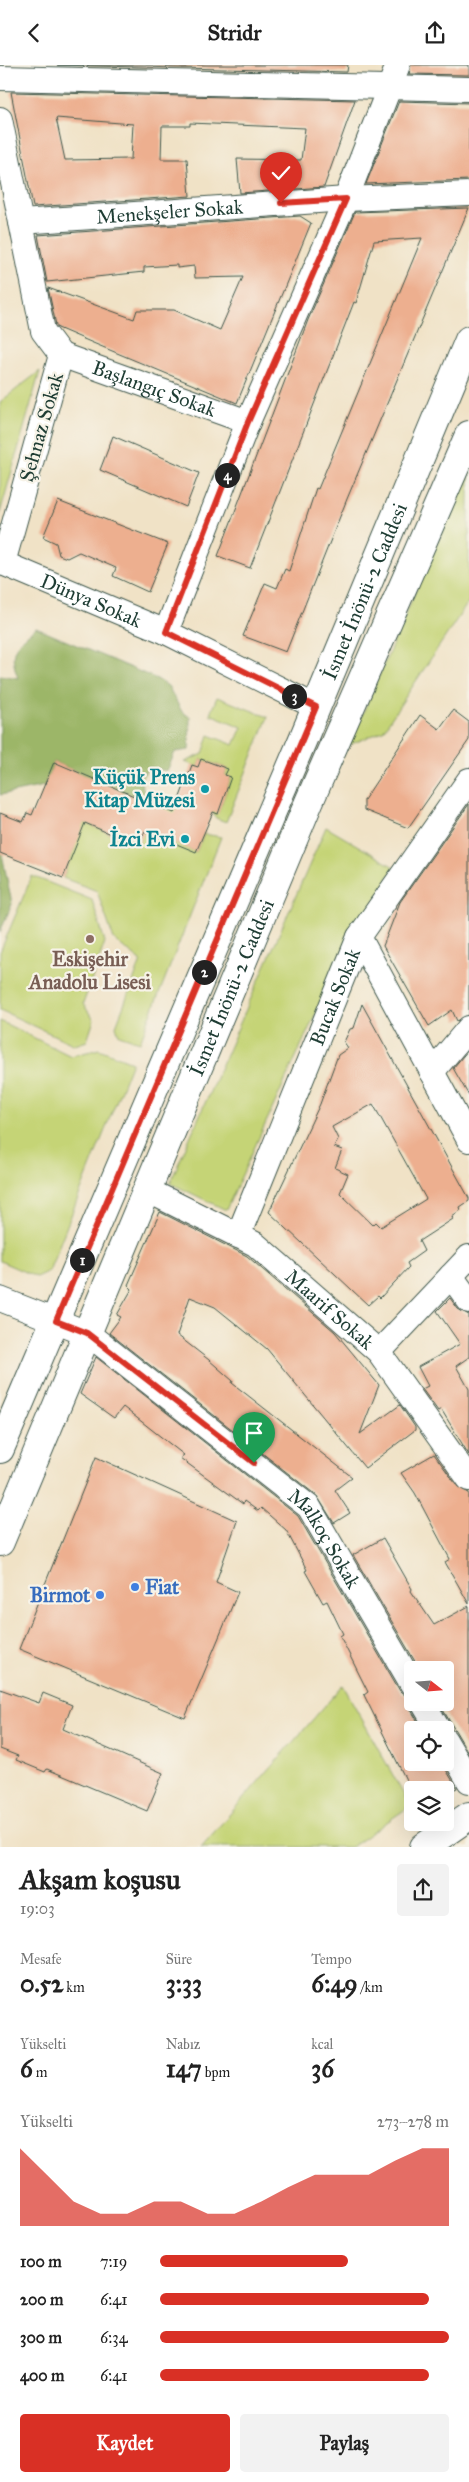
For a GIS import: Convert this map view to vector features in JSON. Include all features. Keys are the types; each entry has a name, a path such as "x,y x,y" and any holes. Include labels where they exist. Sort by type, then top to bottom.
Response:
{"main road":[{"name":"İsmet İnönü-2 Caddesi","path":"0,1449 316,707 469,340"},
{"name":"İsmet İnönü-2 Caddesi","path":"0,1542 309,802 469,435"},
{"path":"424,1847 469,1816"}],"street":[{"path":"0,78 395,76 469,89"},
{"path":"166,632 248,422 346,199 395,76"},
{"name":"Şehnaz Sokak","path":"0,119 43,331 61,355 2,563"},
{"name":"Menekşeler Sokak","path":"21,222 346,199 469,194"},
{"name":"Başlangıç Sokak","path":"61,355 248,422"},
{"name":"Dünya Sokak","path":"2,563 166,632 316,707"},
{"name":"Bucak Sokak","path":"238,1236 359,937 469,780"},
{"path":"359,937 469,1140"},
{"path":"432,1072 469,1028"},
{"name":"Maarif Sokak","path":"147,1190 254,1244 378,1352 469,1479"},
{"path":"378,1352 469,1257"},
{"path":"451,1276 469,1301"},
{"name":"Malkoç Sokak","path":"0,1299 87,1333 309,1507 404,1670"},
{"path":"454,1755 469,1781"}],"green space":[{"path":"40,371 0,513 0,402"},
{"path":"469,468 469,601 383,731 349,745"},
{"path":"36,628 157,679 168,686 182,712 190,717 189,750 175,752 167,771 149,767 140,780 144,791 156,795 155,806 54,762 44,786 0,795 0,675 18,678 13,660 15,649 22,639"},
{"path":"217,697 268,717 226,822 216,818 211,811 218,813 231,778 225,775 228,769 201,759 198,767 185,762 203,754 209,735 234,745 242,727 210,714"},
{"path":"156,795 177,806 168,840 196,852 204,834 221,837 140,1042 119,1035 116,1026 141,961 114,940 97,891 63,878 75,847 76,819 138,846 155,806"},
{"path":"326,827 394,867 327,989 226,1210 170,1183"},
{"path":"0,853 2,854 12,904 0,932"},
{"path":"32,876 92,900 105,942 83,1004 94,1020 87,1041 75,1045 0,1010 0,952"},
{"path":"0,1021 71,1056 99,1049 132,1062 49,1271 36,1277 0,1261"},
{"path":"343,1685 404,1795 404,1810 351,1847 201,1847"}],"building":[{"path":"57,65 348,65 347,72"},
{"path":"411,65 469,65 469,75 409,74"},
{"path":"11,92 355,100 324,187 240,193 237,159 301,160 305,128 190,123 190,126 162,126 161,159 187,159 190,196 33,207","holes":["56,118 133,124 131,159 65,160"]},
{"path":"399,101 469,103 469,180 366,184"},
{"path":"469,208 347,499 286,652 243,636 265,583 277,588 285,569 289,571 316,488 318,489 422,238 374,241 356,303 354,302 250,568 218,556 308,320 355,212"},
{"path":"300,216 311,223 237,403 58,328 56,325 48,288 134,319 137,310 174,310 220,330 243,277 195,278 194,266 177,268 177,265 144,267 144,272 47,282 38,235"},
{"path":"113,436 199,473 186,507 100,470"},
{"path":"58,501 168,544 148,592 113,576 116,568 79,552 67,558 59,555 56,543 43,537"},
{"path":"453,710 469,722 469,740 408,828 364,810 364,800 420,715 439,729"},
{"path":"201,759 228,769 225,775 231,777 218,814 213,812 196,852 145,831 138,846 85,823 63,878 0,853 0,813 23,822 27,813 32,815 54,762 174,813 192,765 198,767"},
{"path":"469,804 469,1015 457,1021 452,1010 429,1026 383,946 400,902"},
{"path":"362,1004 469,1198 469,1201 460,1207 461,1210 452,1216 453,1219 419,1241 424,1251 407,1263 409,1267 380,1298 378,1296 368,1305 269,1212 320,1104 338,1055 348,1048 344,1042 350,1029 354,1028","holes":["373,1104 426,1199 381,1227 376,1222 373,1225 340,1193 348,1174 335,1168 342,1150 334,1147 338,1139 332,1127"]},
{"path":"469,1049 469,1096 453,1068"},
{"path":"160,1212 247,1256 335,1332 379,1385 360,1434 400,1405 415,1427 415,1430 365,1468 267,1349 215,1307 190,1297 177,1335 209,1360 233,1381 232,1383 352,1477 335,1490 350,1513 334,1523 317,1496 109,1333 121,1317 117,1315 132,1289 128,1285"},
{"path":"450,1298 458,1309 469,1315 469,1357 456,1366 469,1389 469,1455 441,1409 438,1411 422,1389 428,1386 418,1367 460,1344 437,1311"},
{"path":"96,1357 298,1516 400,1691 404,1694 404,1711 412,1711 418,1721 404,1721 404,1771 447,1771 453,1781 407,1781 364,1695 368,1692 340,1636 343,1634 327,1601 323,1603 305,1571 307,1570 286,1530 261,1508 258,1511 244,1501 243,1504 180,1458 184,1455 123,1407 114,1418 80,1394"},
{"path":"434,1454 458,1487 469,1493 469,1604 445,1562 450,1559 415,1493 401,1473"},
{"name":"Fiat","path":"96,1457 237,1521 216,1582 238,1592 185,1718 19,1649"},
{"path":"383,1538 412,1589 411,1591 434,1625 469,1606 469,1754 454,1728 454,1721 450,1721 444,1711 454,1711 454,1661 415,1661 353,1555"},
{"path":"0,1689 39,1703 43,1693 72,1705 63,1729 163,1773 147,1811 47,1769 45,1772 16,1760 18,1756 0,1749"}],"place":[{"name":"Küçük Prens Kitap Müzesi","path":"205,789"},
{"name":"İzci Evi","path":"185,839"},
{"name":"Eskişehir Anadolu Lisesi","path":"90,939"},
{"name":"Fiat","path":"135,1587"},
{"name":"Birmot","path":"100,1595"}],"route":[{"path":"254,1463 87,1333 56,1321 316,707 166,632 248,422 346,199 281,203"}]}
